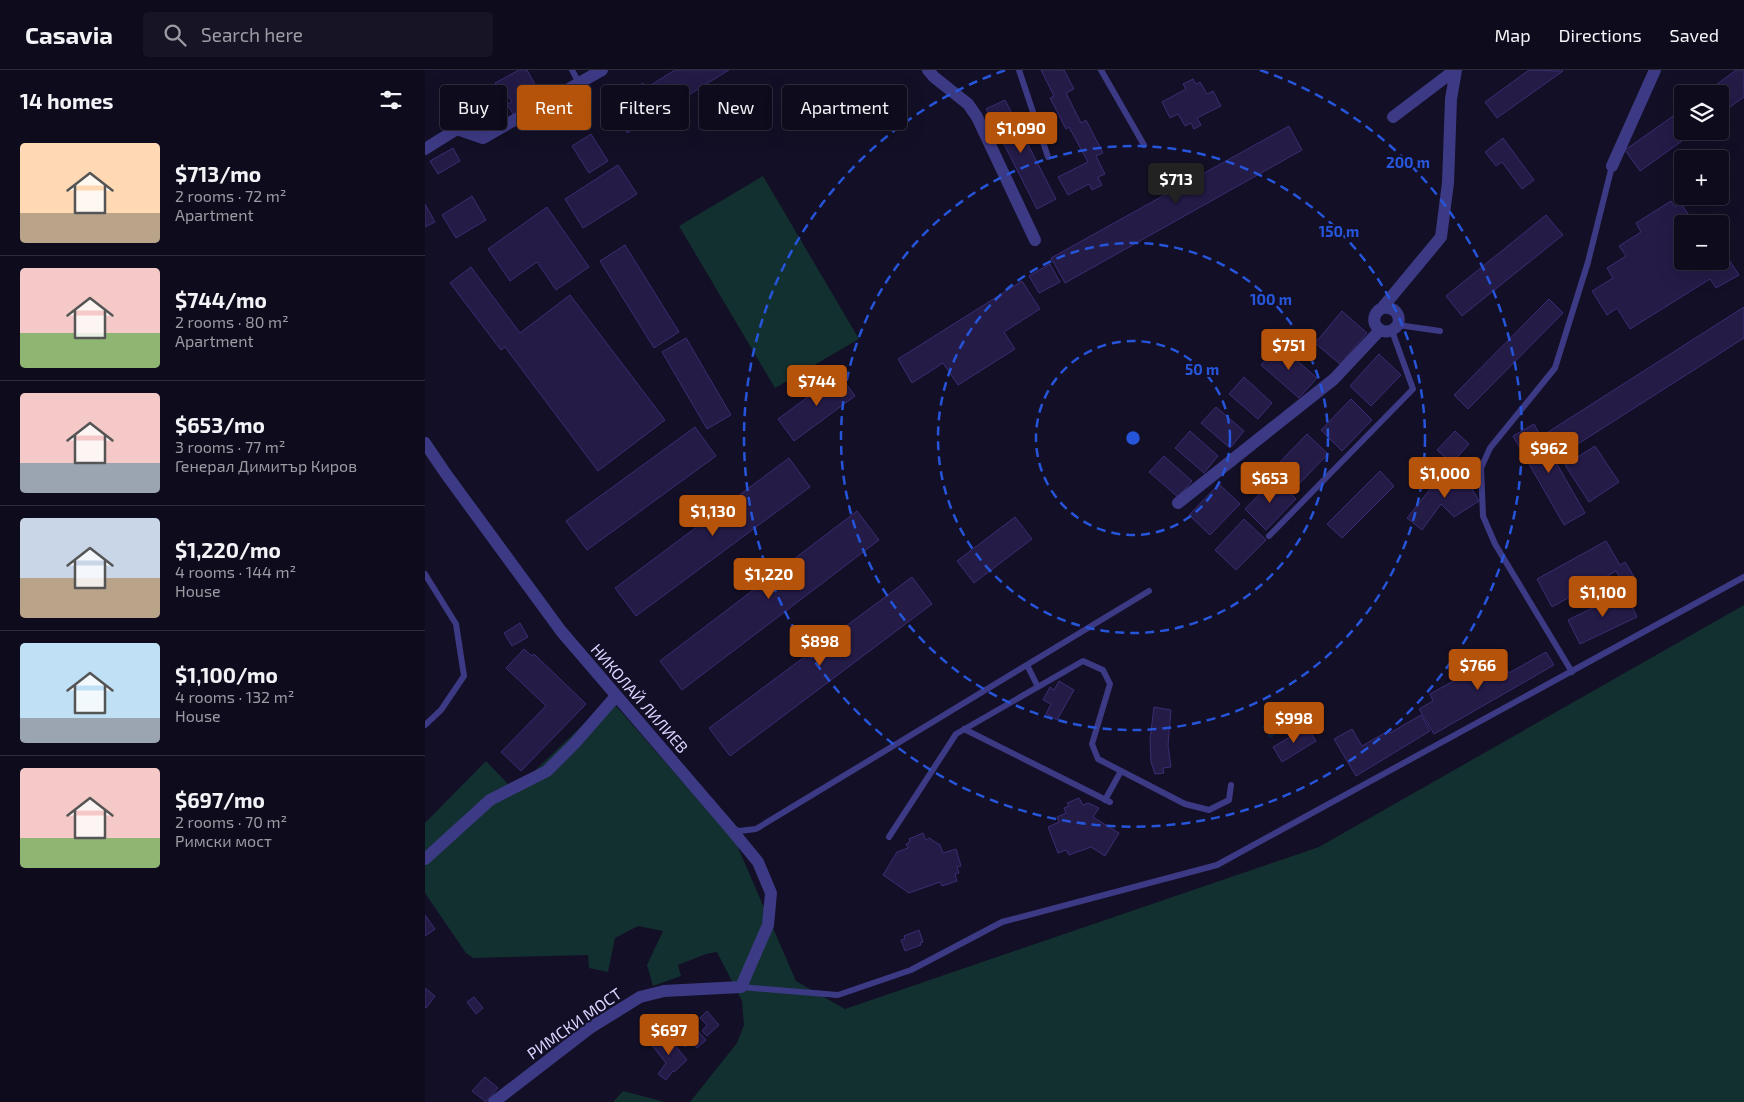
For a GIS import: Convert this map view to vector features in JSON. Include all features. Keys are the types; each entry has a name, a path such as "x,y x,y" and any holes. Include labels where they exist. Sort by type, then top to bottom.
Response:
{"street":[{"path":"425,150 457,129 483,138 602,70"},
{"path":"929,70 934,77 968,104 977,117 1035,240"},
{"path":"1393,117 1455,70"},
{"path":"1392,325 1375,324 1375,317 1441,237 1448,183 1451,99 1455,70"},
{"path":"1613,166 1655,70"},
{"path":"1178,503 1334,379 1392,325 1396,292"},
{"path":"1382,308 1390,308 1392,325"},
{"name":"НИКОЛАЙ ЛИЛИЕВ","path":"425,443 561,631 758,862 771,892 768,926 741,987"},
{"path":"425,860 490,800 547,771 575,743 616,696"},
{"name":"РИМСКИ МОСТ","path":"494,1102 589,1028 640,996 664,991 741,987"}],"lane":[{"path":"572,70 579,83"},
{"path":"1019,70 1048,157"},
{"path":"1101,70 1144,145"},
{"path":"1573,672 1495,544 1483,516 1481,468 1490,448 1555,368 1588,262 1613,166"},
{"path":"1269,536 1413,389 1392,325 1440,331"},
{"path":"425,574 456,624 463,676 441,710 425,725"},
{"path":"741,987 838,994 911,970 1002,922 1217,866 1744,577"},
{"path":"730,828 739,831 756,828 1149,591"},
{"path":"889,838 956,734 1083,661 1103,670 1110,684 1093,744 1098,759 1185,804 1209,810 1229,800 1231,785"},
{"path":"1027,665 1039,686"},
{"path":"965,729 1108,801 1121,771"}],"green space":[{"path":"763,176 859,339 775,388 679,226"},
{"path":"1744,605 1744,1102 690,1102 737,1043 744,1025 742,1001 717,952 706,954 678,965 681,976 653,986 647,965 663,931 638,926 615,938 608,972 589,968 588,955 473,958 466,953 425,893 425,823 486,761 509,785 524,781 610,699 736,843 796,981 845,1009 1319,847"},
{"path":"623,1091 665,1102 613,1102"}],"water":[{"path":"1289,709 1297,720 1270,738 1262,727"}],"building":[{"path":"519,70 527,70 536,85 517,85 517,114 514,116 507,104 512,102 507,95 507,85 496,85 495,83"},
{"path":"675,70 729,70 705,85 699,85 699,89 689,95 689,85 651,85"},
{"path":"1041,70 1064,70 1074,89 1066,93 1081,123 1086,120 1103,153 1096,156 1105,174 1098,177 1102,185 1092,190 1089,184 1068,195 1058,177 1088,162 1069,127 1066,129 1050,98 1054,96"},
{"path":"1529,70 1563,71 1497,118 1485,102"},
{"path":"1736,70 1744,70 1744,97 1729,108 1729,85 1716,85"},
{"path":"1193,79 1196,84 1200,82 1207,94 1213,91 1221,106 1197,118 1201,125 1194,129 1191,123 1185,126 1178,114 1170,118 1162,102 1186,89 1183,84"},
{"path":"1005,100 1056,199 1037,209 986,109"},
{"path":"1674,115 1674,140 1683,140 1640,171 1625,150"},
{"path":"1289,126 1302,150 1065,283 1051,258"},
{"path":"591,134 608,161 589,173 572,146"},
{"path":"1503,138 1534,180 1522,189 1502,162 1496,166 1485,152"},
{"path":"453,148 460,161 438,174 430,161"},
{"path":"618,165 637,194 583,228 565,199"},
{"path":"472,196 486,220 456,238 442,215"},
{"path":"1671,201 1675,207 1682,205 1689,215 1674,215 1674,270 1729,270 1729,260 1739,275 1716,288 1710,279 1630,329 1617,308 1607,315 1592,291 1613,278 1607,268 1626,256 1619,246 1641,232 1636,223"},
{"path":"425,204 435,222 425,227"},
{"path":"547,207 589,267 556,290 537,262 510,281 488,249"},
{"path":"1546,215 1563,235 1462,316 1446,296"},
{"path":"625,245 679,332 654,348 600,261"},
{"path":"1050,264 1060,282 1039,293 1029,276"},
{"path":"471,267 520,333 570,295 665,420 598,471 505,347 501,350 450,283"},
{"path":"1022,281 1040,309 1004,332 1015,349 958,385 943,363 912,383 898,359"},
{"path":"1549,299 1563,313 1468,409 1454,395"},
{"path":"1744,307 1744,338 1559,456 1545,434"},
{"path":"1342,311 1367,333 1340,364 1315,343"},
{"path":"686,338 731,415 707,429 662,352"},
{"path":"1278,344 1317,378 1299,398 1261,365"},
{"path":"1379,354 1401,375 1371,406 1350,386"},
{"path":"839,374 855,396 794,441 778,419"},
{"path":"1244,377 1272,403 1258,419 1229,394"},
{"path":"1351,399 1372,420 1342,451 1321,430"},
{"path":"1216,407 1244,431 1230,448 1201,423"},
{"path":"1534,424 1585,513 1564,525 1513,436"},
{"path":"695,427 716,456 587,550 566,521"},
{"path":"1190,431 1218,456 1204,473 1175,448"},
{"path":"1455,431 1469,444 1452,463 1437,450"},
{"path":"1307,434 1328,454 1298,485 1277,465"},
{"path":"1595,446 1619,482 1589,502 1565,465"},
{"path":"1164,456 1192,481 1178,497 1149,472"},
{"path":"789,458 810,487 636,616 615,588"},
{"path":"1460,468 1479,501 1454,517 1441,504 1422,530 1407,518 1436,482"},
{"path":"1380,471 1394,486 1342,538 1327,524"},
{"path":"1275,478 1296,499 1266,530 1245,509"},
{"path":"1219,484 1240,504 1210,535 1189,515"},
{"path":"857,511 879,540 682,690 660,661"},
{"path":"1015,517 1032,539 974,583 957,561"},
{"path":"1244,519 1266,540 1236,570 1215,550"},
{"path":"1606,541 1620,565 1625,562 1636,580 1625,586 1616,571 1552,607 1537,579"},
{"path":"912,577 932,604 730,756 709,728"},
{"path":"1625,592 1637,617 1580,644 1568,620"},
{"path":"520,623 528,637 512,646 504,633"},
{"path":"524,649 532,656 534,654 586,704 521,771 501,752 546,706 506,668"},
{"path":"1546,652 1554,665 1434,734 1419,709 1433,701 1430,694 1489,661 1491,664 1501,658 1509,673"},
{"path":"1059,681 1074,690 1057,720 1046,714 1051,704 1043,700 1050,687 1054,690"},
{"path":"1154,707 1171,710 1168,745 1171,767 1163,768 1164,773 1155,774 1151,762 1150,740"},
{"path":"1421,715 1430,731 1356,776 1334,739 1352,729 1362,746 1388,731 1390,733"},
{"path":"1307,727 1316,741 1282,762 1273,747"},
{"path":"1079,798 1083,805 1088,803 1099,808 1093,817 1119,833 1105,856 1091,847 1069,855 1066,850 1058,853 1048,827 1059,822 1057,817 1066,813 1064,808 1069,806 1067,803"},
{"path":"923,833 926,840 929,838 940,845 943,853 956,849 961,866 957,867 959,873 955,874 957,881 942,886 940,882 909,893 883,875 897,852 908,848 906,844 910,842 909,839"},
{"path":"425,915 435,929 425,936"},
{"path":"919,930 923,942 920,943 921,945 905,951 901,940 905,939 904,936"},
{"path":"425,988 435,996 426,1008 425,1007"},
{"path":"474,997 483,1008 476,1014 467,1002"},
{"path":"707,1011 719,1025 707,1036 702,1031 707,1025 700,1018"},
{"path":"680,1015 696,1033 698,1031 706,1040 697,1048 692,1042 685,1047 667,1026"},
{"path":"665,1033 687,1060 673,1071 666,1080 658,1074 666,1063 651,1044"},
{"path":"485,1077 498,1088 486,1102 472,1091"}]}
